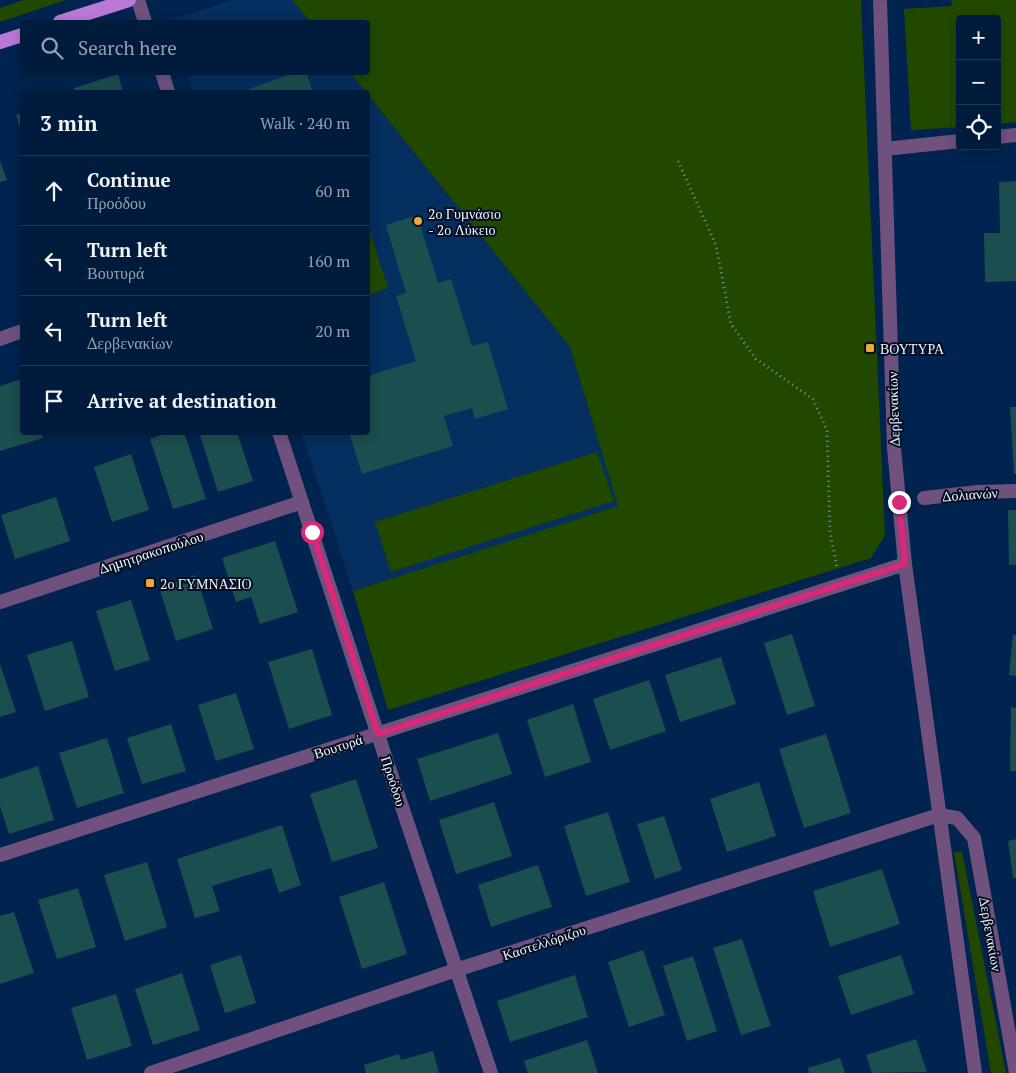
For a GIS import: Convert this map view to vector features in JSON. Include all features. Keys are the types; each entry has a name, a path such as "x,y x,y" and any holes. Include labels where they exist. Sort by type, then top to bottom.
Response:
{"main road":[{"path":"66,20 129,0"},
{"path":"0,42 20,36"}],"street":[{"path":"138,0 145,20"},
{"name":"Δερβενακίων","path":"880,0 894,448 905,564 975,1073"},
{"path":"163,75 167,90"},
{"path":"1001,137 1016,135"},
{"path":"885,149 956,141"},
{"path":"0,339 20,332"},
{"name":"Προόδου","path":"280,435 491,1073"},
{"name":"Δολιανών","path":"924,498 978,492 1016,491"},
{"name":"Δημητρακοπούλου","path":"0,602 302,502"},
{"name":"Βουτυρά","path":"0,855 905,564"},
{"name":"Δερβενακίων","path":"939,815 957,818 974,838 1016,1073"},
{"name":"Καστελλόριζου","path":"150,1073 178,1069 456,970 939,815"}],"path":[{"path":"678,161 716,245 731,324 756,359 813,399 827,430 830,532 840,585"}],"shaded area":[{"path":"231,0 292,0 308,20 173,20"},
{"path":"188,75 352,75 364,90 192,90"},
{"name":"2ο Γυμνάσιο - 2ο Λύκειο","path":"370,97 570,347 618,506 353,591 303,435 370,435"}],"green space":[{"path":"24,0 66,0 0,22 0,8"},
{"path":"292,0 861,0 885,535 871,558 388,710 353,591 618,506 570,347 370,97 370,90 364,90 352,75 370,75 370,20 308,20"},
{"path":"951,0 1016,0 1016,122 1001,124 1001,15 956,15 956,127 911,130 904,9 952,6"},
{"path":"370,232 388,288 370,294"},
{"path":"597,452 614,501 391,572 375,522"},
{"path":"954,852 962,852 1006,1073 991,1073"}],"building":[{"path":"118,75 122,90 74,90 74,88"},
{"path":"289,75 307,75 312,90 247,90"},
{"path":"20,114 20,128 16,115"},
{"path":"0,161 7,180 0,182"},
{"path":"1016,181 1016,281 985,282 984,233 1000,233 999,182"},
{"path":"417,215 438,283 451,279 472,346 488,342 508,409 475,419 472,408 444,416 453,446 362,474 350,435 370,435 371,375 416,361 396,296 406,293 386,225"},
{"path":"20,380 20,435 42,435 43,438 0,451 0,386"},
{"path":"1010,407 1016,407 1016,474 1014,474"},
{"path":"161,435 185,435 206,499 173,509 150,439"},
{"path":"200,435 238,435 253,481 218,492"},
{"path":"131,454 149,510 112,522 94,467"},
{"path":"56,497 70,541 15,559 1,515"},
{"path":"1008,510 1016,510 1016,565 1009,565"},
{"path":"275,541 298,612 260,624 251,597 236,602 222,558"},
{"path":"196,575 213,629 176,641 159,587"},
{"path":"131,600 150,660 115,671 96,611"},
{"path":"792,634 815,706 787,715 764,643"},
{"path":"1013,635 1016,635 1016,676 1009,675"},
{"path":"72,641 89,697 45,711 27,655"},
{"path":"312,649 332,715 289,729 268,662"},
{"path":"721,657 736,704 680,722 665,675"},
{"path":"0,664 16,712 0,717"},
{"path":"649,680 666,731 610,750 593,699"},
{"path":"236,693 254,749 216,761 198,705"},
{"path":"573,704 591,762 545,777 527,720"},
{"path":"1011,707 1016,708 1016,771 1010,771"},
{"path":"171,724 186,771 142,784 127,738"},
{"path":"498,733 512,774 430,801 417,759"},
{"path":"826,734 851,813 804,828 779,749"},
{"path":"107,738 124,793 77,808 59,753"},
{"path":"38,766 54,820 9,834 0,806 0,779"},
{"path":"356,779 378,848 332,862 310,794"},
{"path":"759,782 776,836 727,852 710,799"},
{"path":"494,802 512,856 456,874 439,820"},
{"path":"608,812 630,882 586,896 564,826"},
{"path":"664,816 682,870 655,879 637,824"},
{"path":"282,825 301,885 279,893 271,868 212,886 220,911 195,918 177,859"},
{"path":"1016,839 1016,878 1013,878 1008,841"},
{"path":"147,862 167,927 125,941 104,875"},
{"path":"538,865 552,907 491,927 478,885"},
{"path":"882,869 900,924 830,947 813,891"},
{"path":"384,882 407,954 362,969 339,897"},
{"path":"78,888 96,947 57,959 38,900"},
{"path":"14,912 34,973 0,984 0,916"},
{"path":"742,939 771,1026 741,1035 713,948"},
{"path":"643,950 665,1015 629,1027 608,962"},
{"path":"241,955 256,1003 225,1013 210,965"},
{"path":"901,955 914,994 851,1015 838,976"},
{"path":"693,956 717,1031 687,1041 663,966"},
{"path":"182,973 200,1030 153,1045 135,989"},
{"path":"575,975 588,1017 510,1042 497,1001"},
{"path":"116,994 132,1046 87,1060 71,1008"},
{"path":"916,1039 927,1072 872,1073 866,1055"},
{"path":"587,1040 598,1073 528,1073 524,1061"},
{"path":"433,1051 439,1073 366,1073 364,1065 399,1054 401,1060"},
{"path":"840,1058 845,1073 809,1073 808,1068"}],"place":[{"name":"2ο Γυμνάσιο - 2ο Λύκειο","path":"418,221"},
{"name":"ΒΟΥΤΥΡΑ","path":"870,348"},
{"name":"2ο ΓΥΜΝΑΣΙΟ","path":"150,583"}],"route":[{"path":"312,532 378,734 905,564 899,502"}]}
